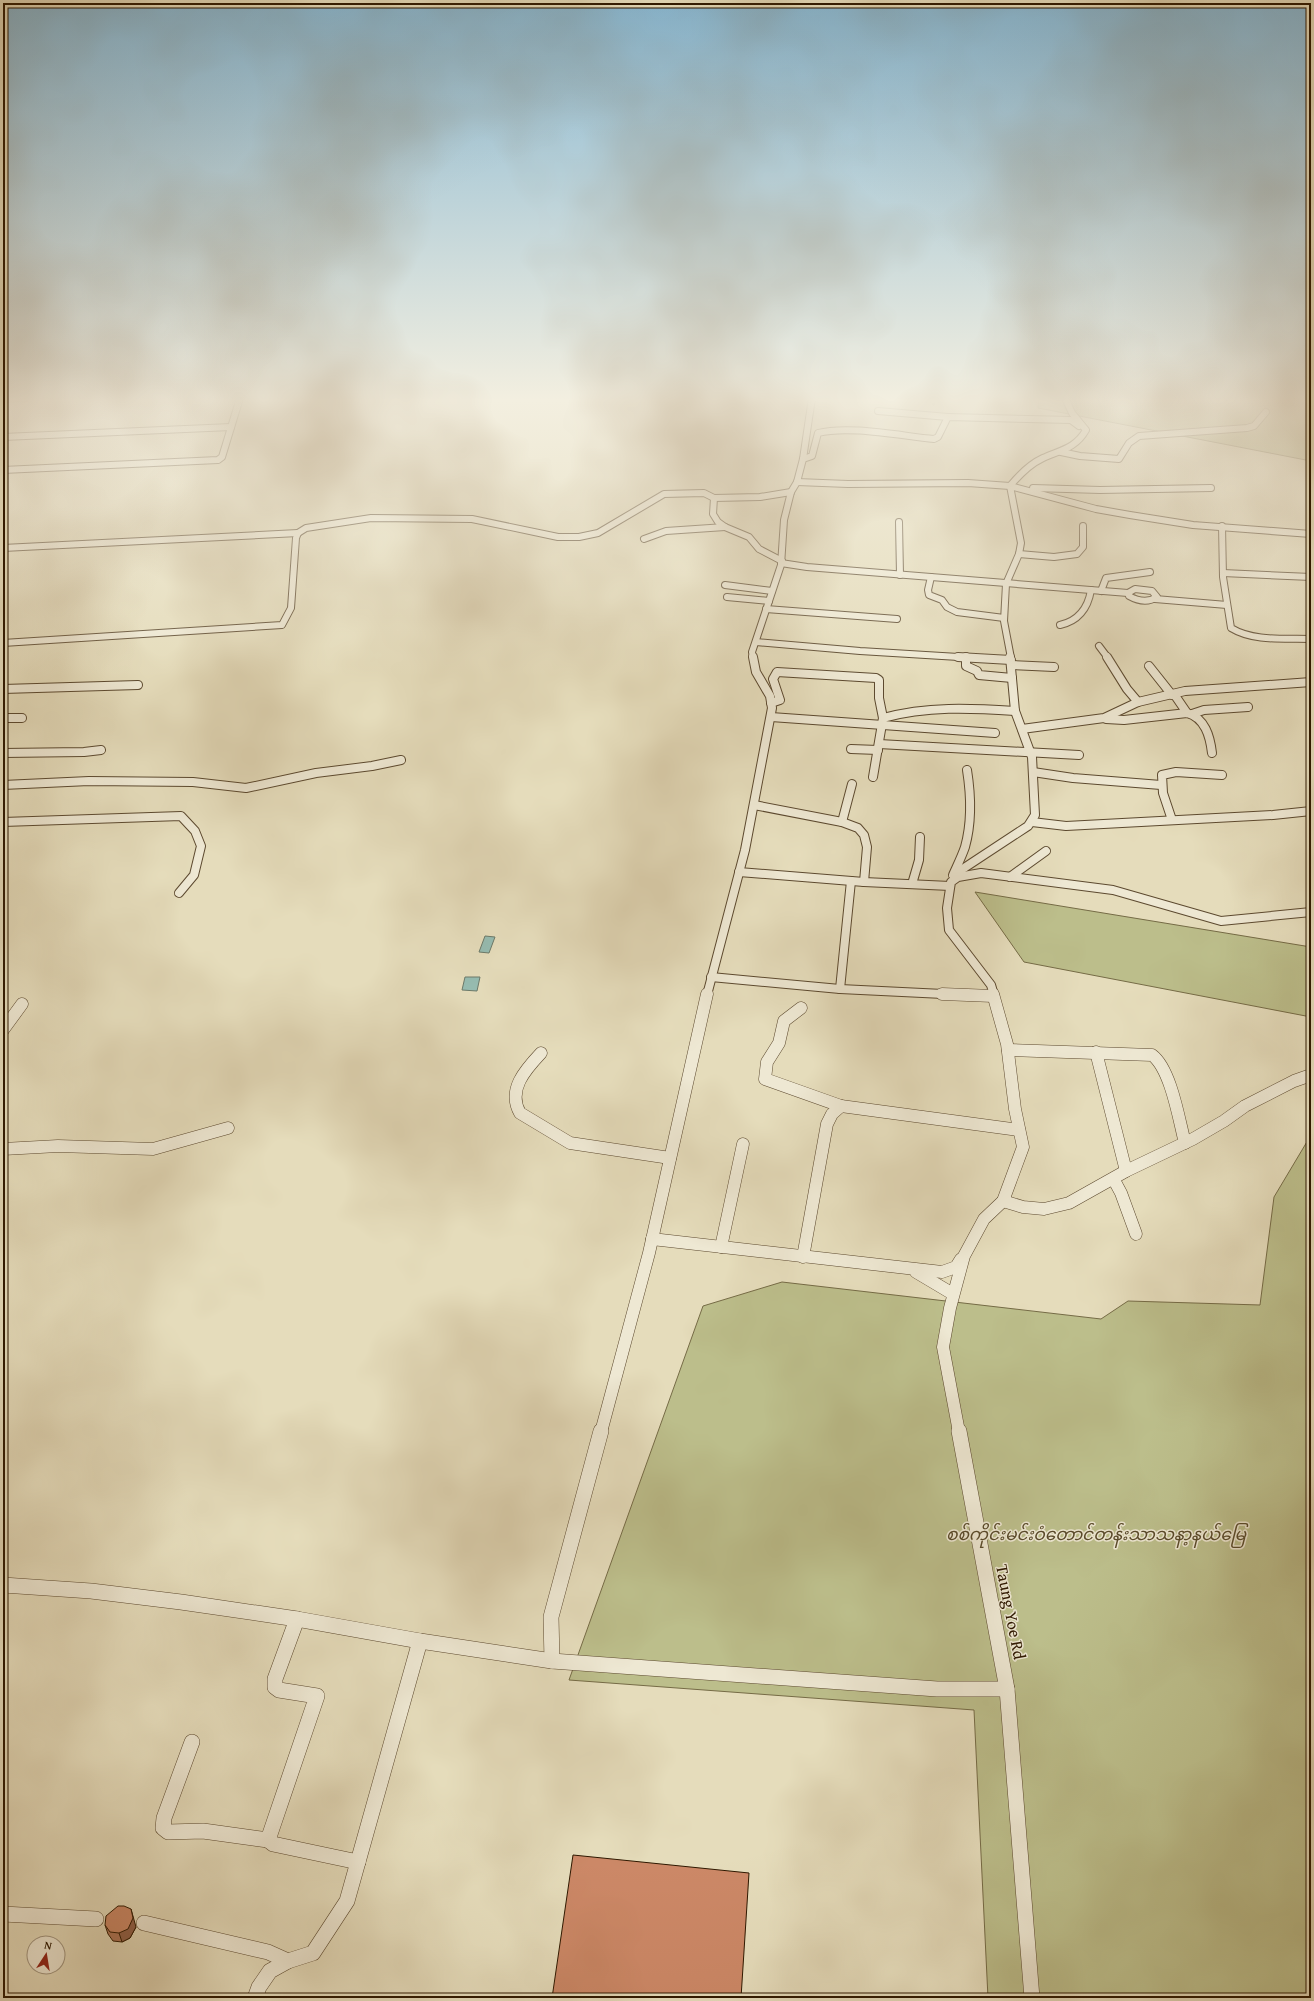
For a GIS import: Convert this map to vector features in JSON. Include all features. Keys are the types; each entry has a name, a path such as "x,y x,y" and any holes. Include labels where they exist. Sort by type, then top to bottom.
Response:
{"street":[{"path":"952,880 1032,822 1035,815 1031,753 1015,711 1011,663 1004,618 1006,584 1019,554 1021,543 1011,498 1012,491"},
{"path":"1030,491 1108,511 1193,525 1222,526 1311,534"},
{"path":"3,548 298,533 306,528 371,518 472,519 558,537 579,537 598,533 664,494 704,493 714,498 760,497 791,492 784,520 781,565 752,652 756,672 770,696 771,703 771,717 754,805 739,872 711,977 652,1239 551,1617 552,1661"},
{"path":"714,498 713,514 725,527 749,537 759,549 781,565 1128,593 1135,589 1141,589 1155,596"},
{"path":"899,522 900,575"},
{"path":"1019,554 1054,557 1077,554 1083,547 1083,526"},
{"path":"1222,526 1222,573 1231,628 1240,634 1250,636 1311,639"},
{"path":"644,538 666,531 725,527"},
{"path":"3,643 282,625 291,608 296,538 298,533"},
{"path":"1101,591 1106,578 1150,572"},
{"path":"1222,573 1311,577"},
{"path":"931,577 928,594 942,600 946,607 958,612 1004,618"},
{"path":"725,585 769,600"},
{"path":"1060,625 1074,621 1080,615 1090,597 1091,590"},
{"path":"1128,593 1132,598 1137,600 1155,596 1227,602"},
{"path":"727,597 769,600 897,619"},
{"path":"756,642 860,651 966,657 1054,667"},
{"path":"1099,646 1110,659 1124,685 1138,702"},
{"path":"966,657 966,666 977,671 979,675 1012,678"},
{"path":"1149,666 1190,714 1197,716 1208,735 1212,753"},
{"path":"771,703 780,700 780,696 773,679 777,672 876,678 879,680 879,698 882,722 873,776"},
{"path":"1104,718 1138,702 1173,694 1212,688 1311,682"},
{"path":"3,689 138,685"},
{"path":"882,722 921,709 940,707 1015,711"},
{"path":"1022,729 1104,718 1124,720 1190,714 1204,710 1248,707"},
{"path":"771,717 882,722 994,733"},
{"path":"3,718 22,718"},
{"path":"851,749 879,747 1079,755"},
{"path":"3,754 84,752 101,750"},
{"path":"3,785 89,781 193,782 246,788 294,777 372,766 400,760"},
{"path":"967,770 970,789 969,827 965,848 952,880 947,908 949,930 952,936 991,985 1008,1050 1019,1130 1023,1147 1003,1201 1023,1207 1044,1209 1069,1203 1114,1180 1126,1171 1185,1143 1218,1125 1245,1106 1294,1081 1311,1075"},
{"path":"1033,772 1073,778 1161,785"},
{"path":"1172,820 1161,785 1162,775 1166,773 1222,775"},
{"path":"842,822 852,784"},
{"path":"754,805 842,822 858,828 864,835 867,847 864,882"},
{"path":"1032,822 1066,826 1249,815 1273,815 1311,810"},
{"path":"3,822 181,816 195,831 201,846 194,875 179,893"},
{"path":"912,884 919,860 920,837"},
{"path":"1010,877 1046,851"},
{"path":"739,872 864,882 912,884 952,880 981,873 1113,890 1221,921 1311,912"},
{"path":"840,989 851,881"},
{"path":"711,977 840,989 993,996"},
{"path":"3,1030 22,1004"},
{"path":"802,1008 784,1021 779,1043 767,1062 765,1079 841,1106 1019,1130"},
{"path":"1008,1050 1152,1055 1159,1060 1170,1087 1185,1143"},
{"path":"541,1052 528,1066 519,1082 514,1098 516,1107 520,1113 570,1143 670,1158"},
{"path":"1096,1052 1126,1171"},
{"path":"803,1257 828,1124 832,1114 841,1106"},
{"path":"3,1149 58,1146 153,1149 228,1128"},
{"path":"721,1247 743,1144"},
{"path":"1114,1180 1121,1193 1136,1234"},
{"name":"Taung Yoe Rd","path":"1003,1201 984,1219 964,1256 953,1294 944,1341 944,1354 1007,1689 1032,1998"},
{"path":"652,1239 942,1272 956,1267 964,1256"},
{"path":"905,1267 933,1281 953,1294"},
{"path":"3,1585 91,1591 297,1618 420,1641 552,1661 937,1689 1007,1689"},
{"path":"268,1840 317,1696 279,1690 275,1687 275,1679 297,1618"},
{"path":"255,1998 259,1987 270,1971 288,1961 313,1953 347,1901 420,1641"},
{"path":"192,1742 164,1818 163,1828 168,1832 203,1832 268,1840 273,1844 358,1862"},
{"path":"3,1914 96,1919"},
{"path":"144,1923 268,1952 288,1961"}],"green space":[{"path":"975,892 1311,947 1311,1017 1024,962"},
{"name":"စစ်ကိုင်းမင်းဝံတောင်တန်းသာသနာ့နယ်မြေ","path":"1311,1135 1311,1998 988,1998 974,1710 569,1680 703,1306 782,1282 1101,1319 1128,1301 1260,1305 1274,1197"}],"water":[{"path":"485,936 495,937 489,953 479,952"},
{"path":"465,977 480,977 477,991 462,990"}],"building":[{"path":"573,1855 749,1873 741,1998 552,1998"},
{"path":"118,1906 124,1906 131,1909 133,1918 128,1929 119,1933 110,1932 105,1925 106,1916"}]}
